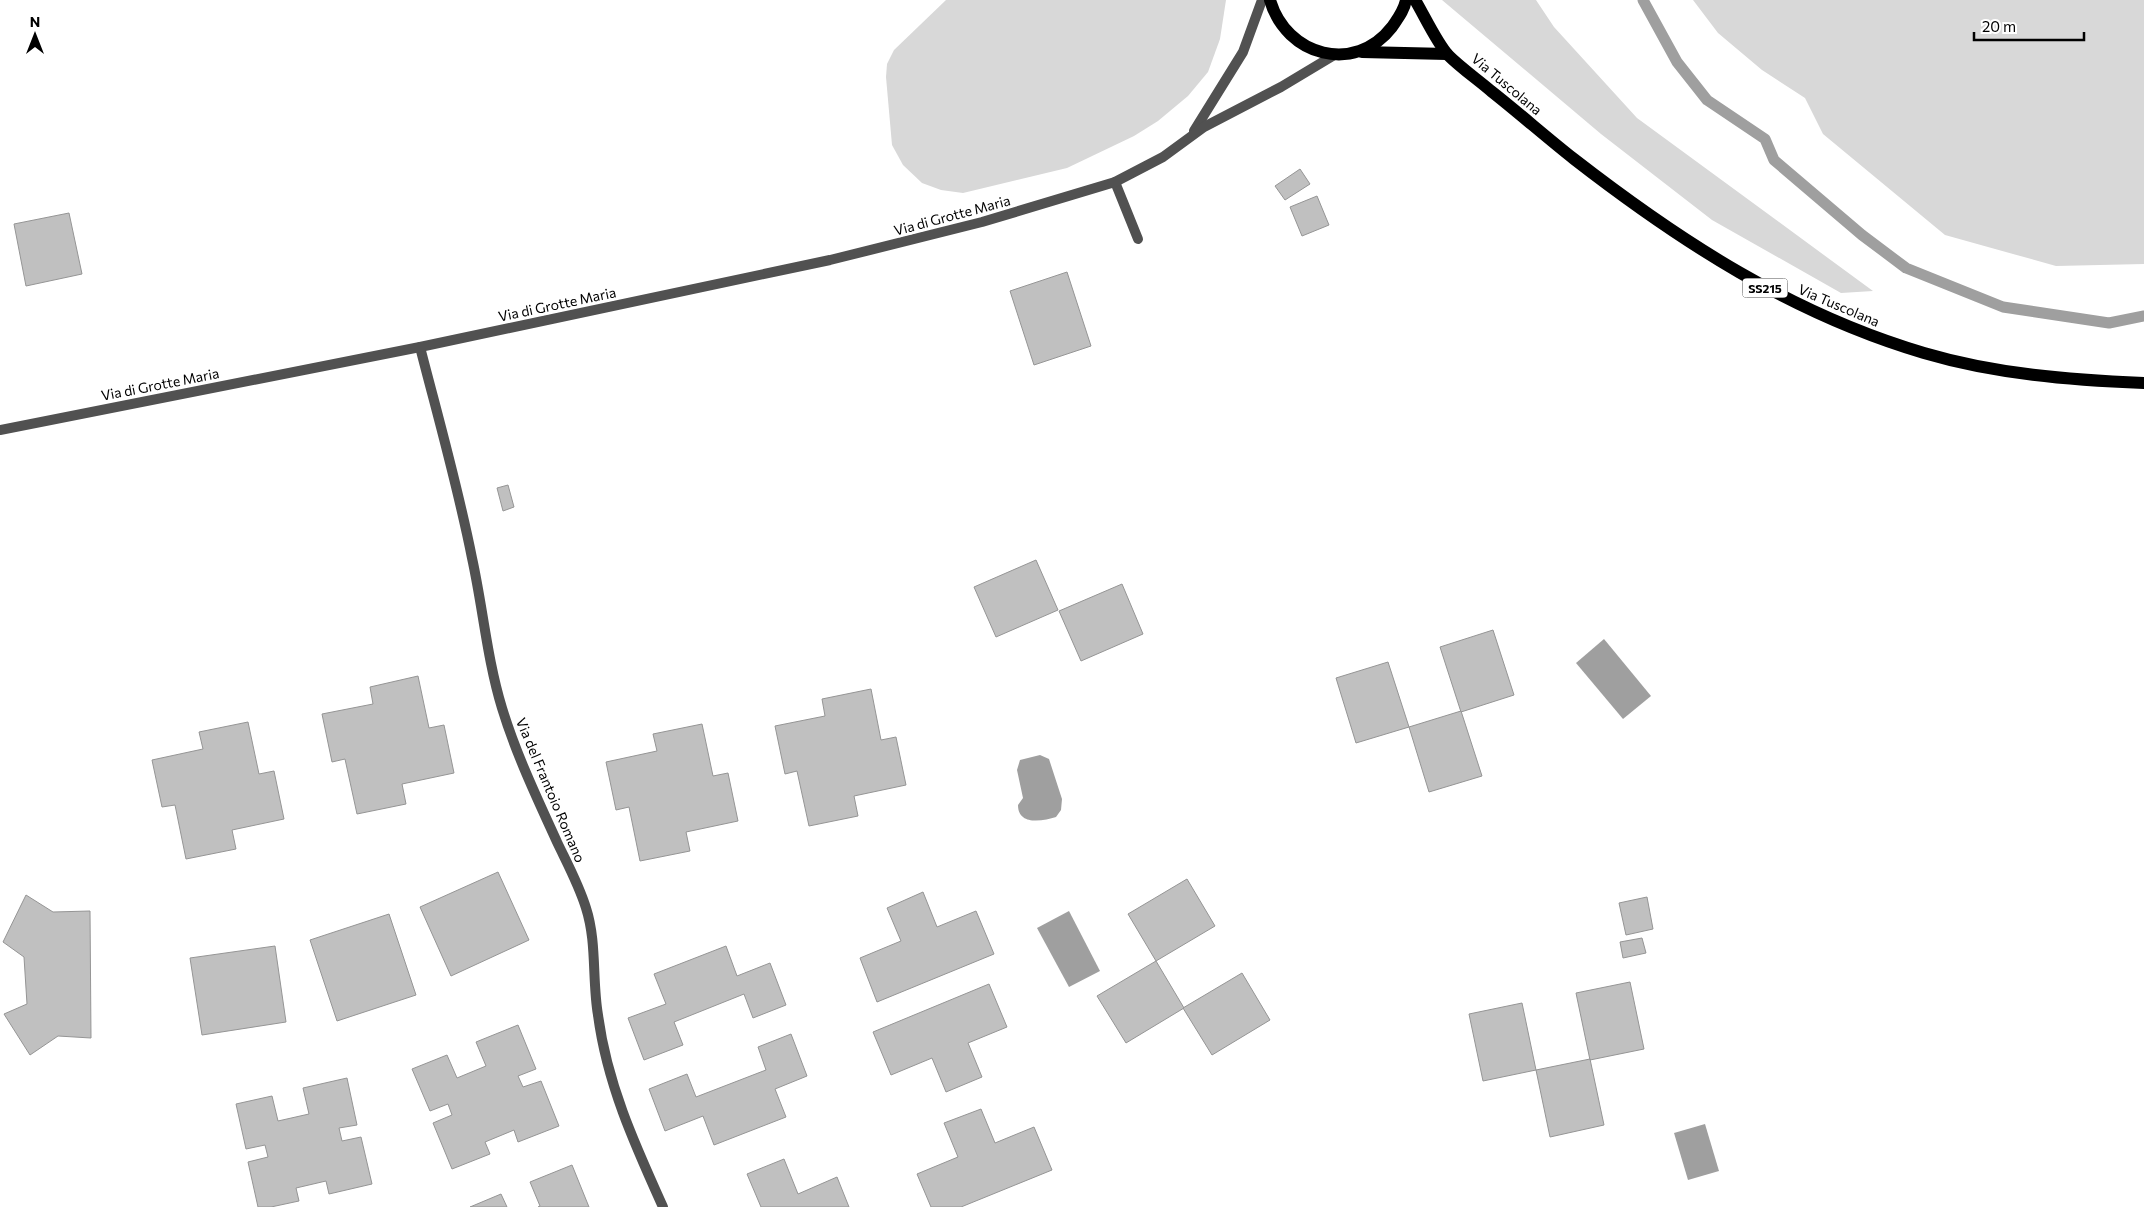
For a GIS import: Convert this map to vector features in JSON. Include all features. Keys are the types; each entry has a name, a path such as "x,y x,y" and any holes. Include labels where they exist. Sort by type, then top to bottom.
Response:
{"main road":[{"path":"1270,0 1274,13 1290,36 1315,50 1336,54 1358,52 1447,54"},
{"path":"1358,52 1384,38 1401,15 1406,0"},
{"name":"Via Tuscolana","path":"1415,0 1447,54 1562,149 1614,190 1733,270 1804,308 1894,343 1969,364 2062,378 2144,383"}],"street":[{"path":"1191,136 1244,52 1262,0"},
{"name":"Via di Grotte Maria","path":"0,430 420,347 876,249 982,222 1115,182 1162,157 1204,127 1281,87 1336,54"},
{"path":"1115,182 1138,239"},
{"name":"Via del Frantoio Romano","path":"420,347 472,554 489,659 502,707 520,759 586,908 593,942 594,981 598,1016 610,1072 631,1136 664,1207"}],"shaded area":[{"path":"946,0 1226,0 1220,39 1208,72 1188,96 1158,121 1134,136 1067,168 963,193 941,190 922,183 903,165 892,145 886,77 887,64 894,50"},
{"path":"1442,0 1536,0 1554,27 1637,118 1873,291 1841,293 1712,220 1601,134"},
{"path":"1693,0 2144,0 2144,264 2056,266 1945,235 1823,134 1805,98 1762,70 1718,33"},
{"path":"1604,639 1651,696 1623,719 1576,663"},
{"path":"1040,755 1049,759 1062,799 1061,810 1056,817 1045,820 1032,820 1022,816 1019,812 1018,805 1023,798 1017,770 1020,760"},
{"path":"1069,911 1100,971 1069,987 1037,928"},
{"path":"1705,1124 1719,1171 1688,1180 1674,1133"}],"building":[{"path":"1300,169 1310,184 1285,200 1275,186"},
{"path":"1317,196 1329,225 1302,236 1290,207"},
{"path":"69,213 82,274 26,286 14,224"},
{"path":"1067,272 1091,346 1034,365 1010,291"},
{"path":"508,485 514,507 503,511 497,488"},
{"path":"1036,560 1058,610 996,637 974,587"},
{"path":"1122,584 1143,634 1081,661 1059,611"},
{"path":"1493,630 1514,695 1461,712 1440,647"},
{"path":"1388,662 1409,727 1356,743 1336,678"},
{"path":"418,676 429,728 444,725 454,773 402,784 406,804 357,814 345,759 332,762 322,714 373,704 370,687"},
{"path":"871,689 881,740 896,737 906,785 854,796 858,816 809,826 797,771 785,774 775,726 825,716 822,699"},
{"path":"1461,711 1482,776 1429,792 1409,727"},
{"path":"248,722 259,774 274,771 284,819 232,830 236,849 186,859 175,805 162,807 152,760 203,749 199,732"},
{"path":"702,724 713,776 728,773 738,821 686,832 690,851 640,861 629,807 616,810 606,762 657,751 653,734"},
{"path":"498,872 529,940 451,976 420,907"},
{"path":"1187,879 1215,926 1156,961 1128,914"},
{"path":"923,892 937,927 976,911 994,954 877,1002 860,958 901,941 887,908"},
{"path":"26,895 53,912 90,911 91,1038 58,1036 30,1055 4,1014 27,1004 24,957 3,942"},
{"path":"1647,897 1653,929 1626,935 1619,903"},
{"path":"389,914 416,995 337,1021 310,940"},
{"path":"1642,938 1646,953 1623,958 1620,942"},
{"path":"275,946 286,1022 202,1035 190,958"},
{"path":"726,946 737,976 770,963 786,1005 753,1018 744,994 674,1022 683,1045 644,1060 628,1018 666,1004 654,974"},
{"path":"1156,961 1184,1008 1126,1043 1097,996"},
{"path":"1242,973 1270,1020 1212,1055 1183,1008"},
{"path":"1630,982 1644,1049 1590,1060 1576,993"},
{"path":"989,984 1007,1027 968,1043 982,1077 946,1092 932,1058 891,1075 873,1032"},
{"path":"1522,1003 1536,1070 1483,1081 1469,1014"},
{"path":"518,1025 536,1069 518,1076 523,1087 541,1081 559,1126 518,1142 514,1130 485,1142 490,1154 452,1169 433,1123 452,1115 448,1104 430,1111 412,1069 447,1055 457,1078 486,1066 476,1042"},
{"path":"791,1034 807,1076 775,1089 786,1117 714,1145 703,1116 665,1131 649,1089 687,1074 696,1097 766,1070 758,1047"},
{"path":"1590,1059 1604,1125 1550,1137 1536,1070"},
{"path":"347,1078 357,1125 339,1128 342,1141 361,1137 372,1184 329,1194 326,1181 296,1188 299,1201 271,1207 258,1207 248,1162 268,1157 265,1145 246,1149 236,1104 272,1096 278,1121 309,1114 303,1088"},
{"path":"981,1109 995,1143 1034,1127 1052,1170 961,1207 931,1207 917,1174 958,1157 944,1123"},
{"path":"784,1159 798,1194 837,1177 849,1207 761,1207 747,1174"},
{"path":"572,1165 589,1207 538,1207 540,1206 530,1182"},
{"path":"501,1194 507,1207 470,1207"}],"waterway":[{"path":"1643,0 1677,62 1707,100 1765,139 1774,160 1862,235 1906,268 2003,307 2109,323 2144,316"}]}
